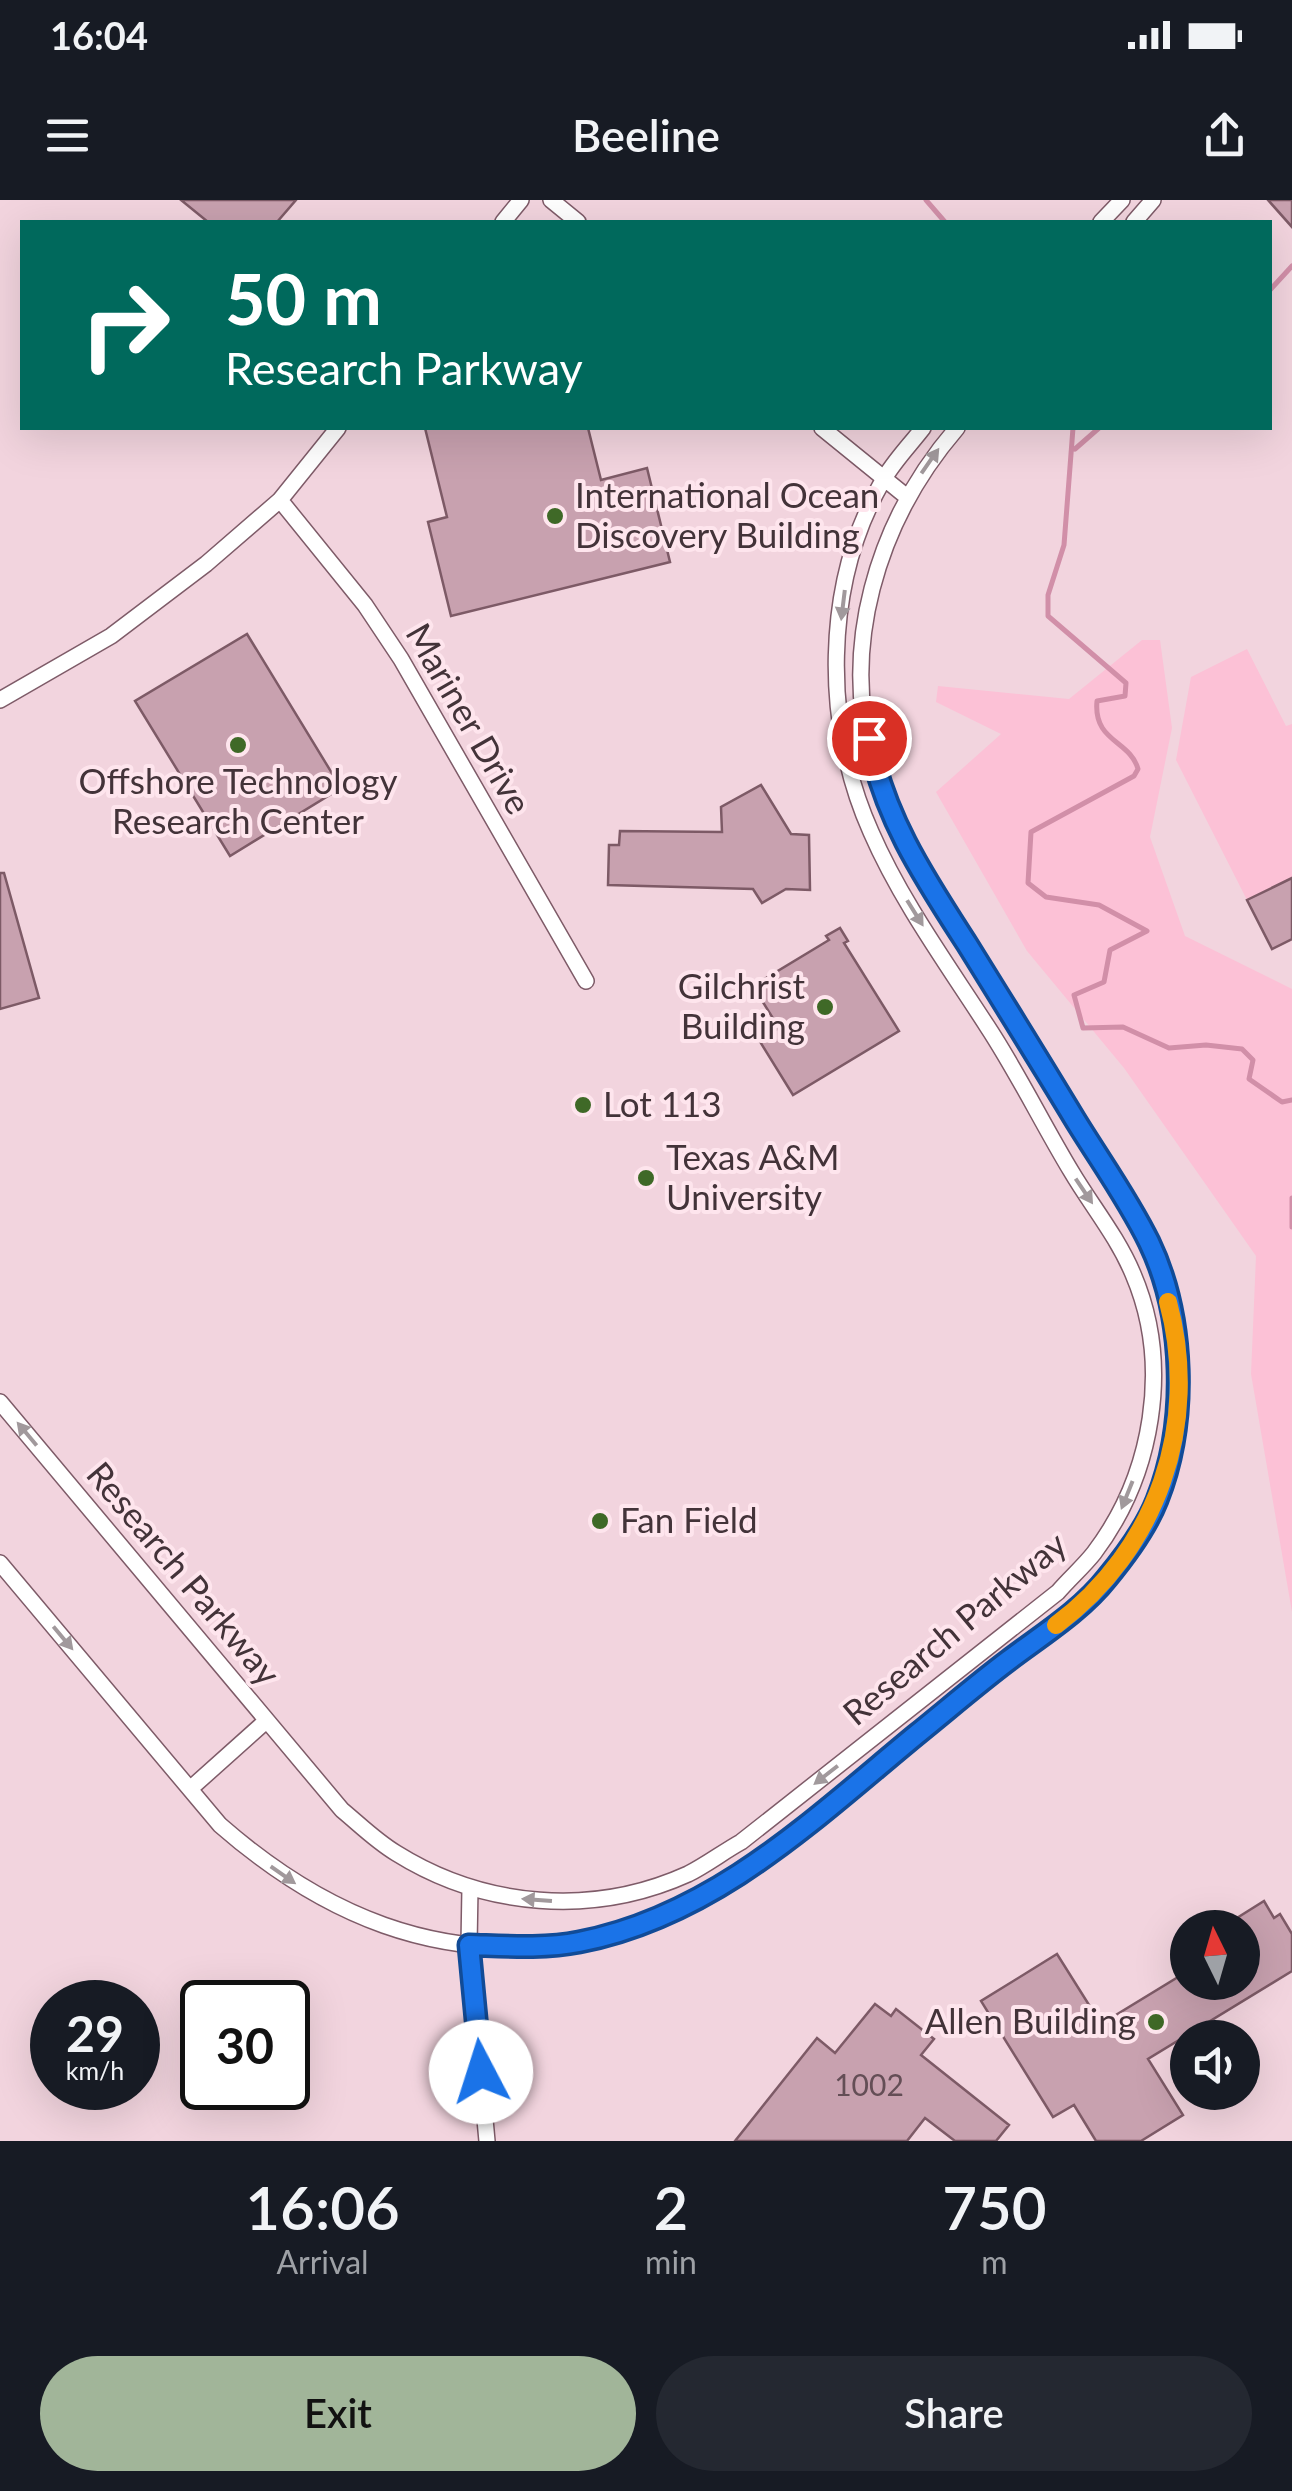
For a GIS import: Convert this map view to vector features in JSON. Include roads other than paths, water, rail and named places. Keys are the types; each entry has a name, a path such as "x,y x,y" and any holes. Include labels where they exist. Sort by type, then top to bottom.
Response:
{"street":[{"path":"504,220 521,200"},
{"path":"551,200 576,220"},
{"path":"1104,220 1122,200"},
{"path":"1136,220 1154,200"},
{"path":"0,700 111,636 206,564 280,500 336,430"},
{"path":"824,430 906,497"},
{"name":"Research Parkway","path":"0,1402 342,1810 392,1851 429,1872 470,1888 514,1898 573,1902 612,1898 690,1873 740,1842 1058,1592 1093,1554 1122,1510 1139,1466 1152,1414 1155,1373 1148,1326 1134,1277 1114,1235 1072,1174 892,876 870,830 850,772 835,680 846,578 864,519 883,480 921,430"},
{"name":"Research Parkway","path":"0,1563 220,1825 254,1855 332,1904 406,1934 469,1945 576,1943 642,1926 702,1897 771,1855 1103,1584 1134,1544 1158,1500 1174,1432 1180,1380 1174,1324 1150,1244 918,868 892,816 874,766 864,710 861,647 883,547 906,497 933,455 955,430"},
{"name":"Mariner Drive","path":"280,500 365,605 401,659 586,981"},
{"path":"850,772 874,766"},
{"path":"976,1010 1000,997"},
{"path":"984,1649 997,1669"},
{"path":"190,1789 266,1720"},
{"path":"470,1888 469,1945 488,2141"}],"waterway":[{"path":"926,200 943,220"},
{"path":"1272,288 1292,266"},
{"path":"1073,430 1064,545 1048,595 1048,616 1126,683 1125,696 1097,701 1097,715 1106,733 1128,752 1138,769 1134,776 1031,832 1028,883 1046,897 1099,905 1147,931 1110,950 1104,982 1074,995 1083,1028 1123,1027 1169,1048 1206,1045 1242,1049 1253,1060 1249,1079 1282,1102 1292,1100"},
{"path":"1075,449 1097,430"},
{"path":"1292,1198 1292,1227"}],"place":[{"name":"International Ocean Discovery Building","path":"555,516"},
{"name":"Offshore Technology Research Center","path":"238,745"},
{"name":"Gilchrist Building","path":"825,1007"},
{"name":"Lot 113","path":"583,1105"},
{"name":"Texas A&M University","path":"646,1178"},
{"name":"Fan Field","path":"600,1521"},
{"name":"Allen Building","path":"1156,2022"}]}
